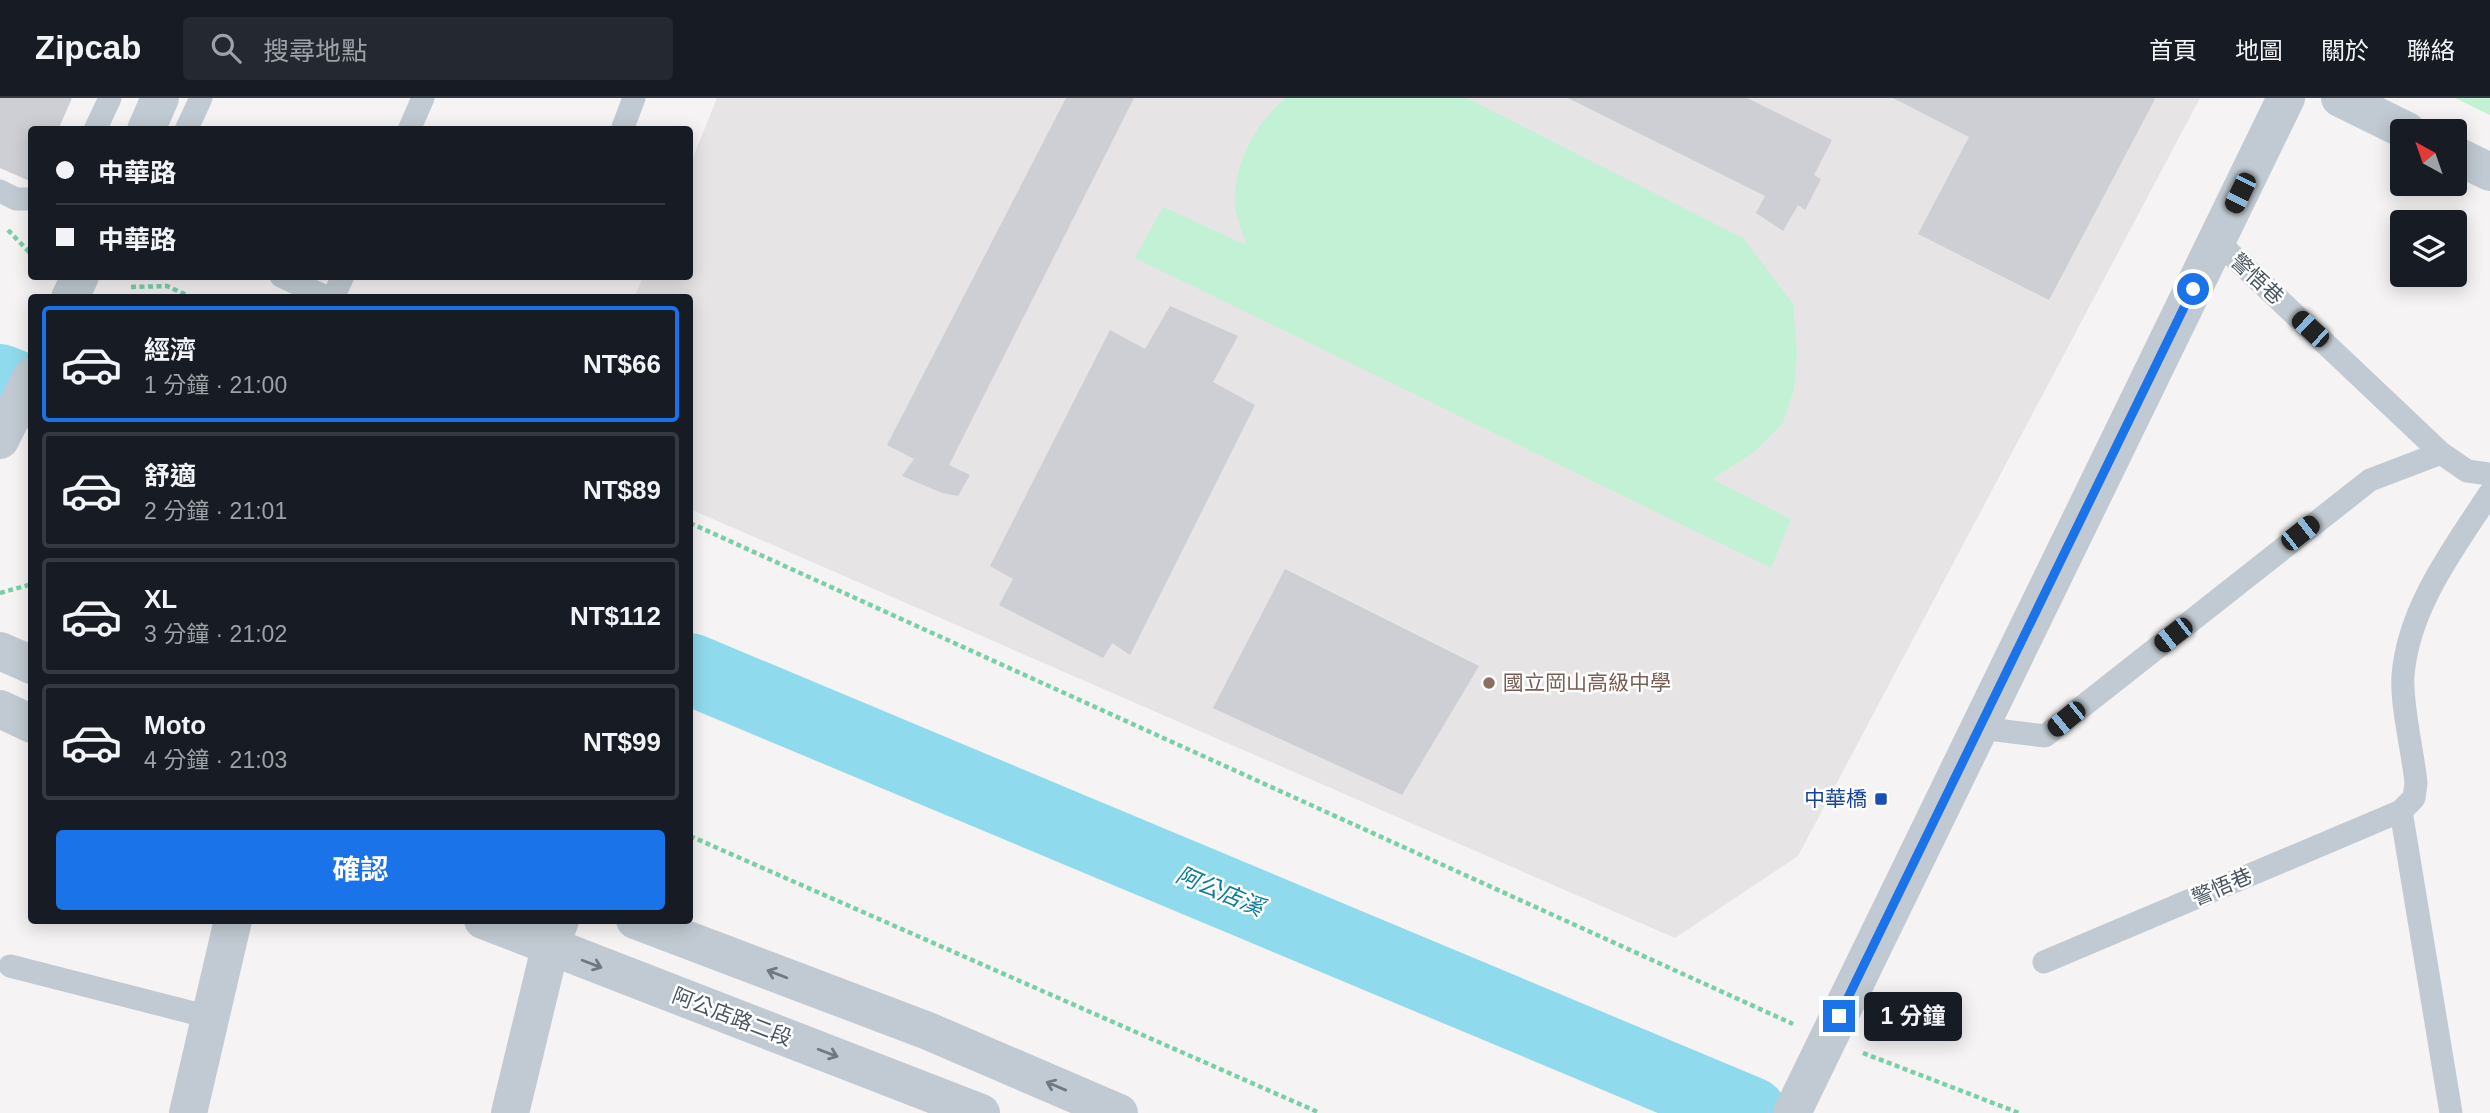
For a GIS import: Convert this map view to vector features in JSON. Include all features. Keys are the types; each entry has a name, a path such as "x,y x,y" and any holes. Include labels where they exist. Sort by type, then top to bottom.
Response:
{"street":[{"path":"148,126 160,98"},
{"path":"1792,1113 2286,98"},
{"path":"2340,98 2390,123"},
{"path":"2468,161 2490,172"},
{"path":"0,440 28,384"},
{"path":"0,651 28,664"},
{"path":"0,709 28,721"},
{"path":"188,1113 232,924"},
{"name":"阿公店路二段","path":"504,924 555,934 910,1099 981,1113"},
{"path":"646,924 928,1031 1119,1113"},
{"path":"510,1113 555,934"},
{"path":"910,1099 928,1031"}],"lane":[{"path":"97,126 110,98"},
{"path":"188,126 201,98"},
{"path":"410,126 423,98"},
{"path":"624,126 634,98"},
{"path":"0,191 16,199 28,199"},
{"name":"警悟巷","path":"2217,241 2441,453 2467,471 2490,474"},
{"path":"290,280 319,294"},
{"path":"1980,728 2045,736 2370,480 2441,453"},
{"path":"2451,1113 2400,811 2414,798 2416,783 2403,677 2413,628 2432,584 2490,493"},
{"name":"警悟巷","path":"2043,962 2400,811"},
{"path":"10,966 209,1017"}],"path":[{"path":"0,221 28,251"},
{"path":"131,287 167,286 185,294"},
{"path":"693,524 1828,1040 2019,1113"},
{"path":"0,593 28,585"},
{"path":"693,837 1320,1113"}],"shaded area":[{"name":"國立岡山高級中學","path":"717,98 2200,98 1798,856 1675,938 693,510 693,294 636,294 642,280 693,280 693,158"}],"green space":[{"path":"1286,98 1467,98 1743,238 1793,304 1797,352 1794,389 1783,423 1753,453 1712,479 1791,519 1771,568 1135,258 1163,207 1246,245 1235,208 1238,173 1256,131"},
{"path":"2455,98 2490,98 2490,115"}],"building":[{"path":"0,98 72,98 60,126 28,126 28,180 0,168"},
{"path":"1066,98 1134,98 949,465 970,475 958,496 942,493 902,476 914,459 887,445"},
{"path":"1568,98 1747,98 1832,140 1814,175 1821,179 1805,210 1798,205 1783,231 1756,213 1765,196"},
{"path":"1893,98 2155,99 2049,300 1918,234 1969,137"},
{"path":"1170,306 1238,336 1213,382 1255,405 1130,655 1112,643 1103,658 999,605 1013,579 990,566 1110,330 1145,349"},
{"path":"1285,569 1479,666 1402,795 1213,708"}],"waterway":[{"name":"阿公店溪","path":"0,380 28,391"},
{"name":"阿公店溪","path":"693,670 1751,1113"}],"place":[{"name":"國立岡山高級中學","path":"1489,683"},
{"name":"中華橋","path":"1881,799"}],"route":[{"path":"1839,1016 2193,289"}]}
